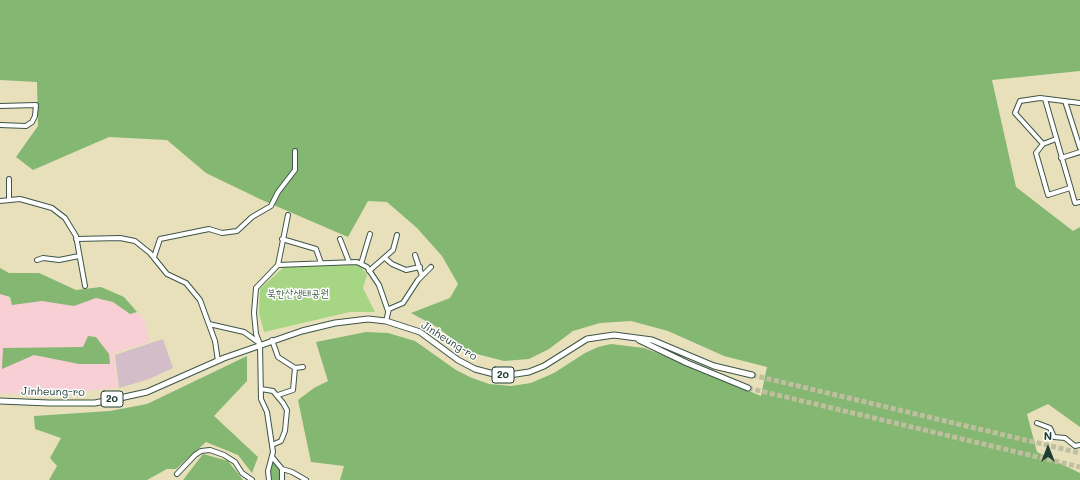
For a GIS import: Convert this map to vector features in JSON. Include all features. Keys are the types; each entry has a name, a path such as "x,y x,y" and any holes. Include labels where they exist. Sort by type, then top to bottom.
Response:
{"main road":[{"name":"Jinheung-ro","path":"0,401 95,403 147,392 224,358 272,340 335,323 368,319 386,321 420,332 458,360 486,373 500,375 520,374 534,370 587,339 614,335 652,340 714,366 752,375"},
{"name":"Jinheung-ro","path":"632,337 687,363 748,388"}],"street":[{"path":"1045,99 1075,203 1080,202"},
{"path":"1043,144 1015,113 1020,101 1045,99 1080,103"},
{"path":"1065,101 1080,148"},
{"path":"0,106 36,105 35,116 32,122 26,126 0,125"},
{"path":"1056,139 1043,144 1036,152 1048,195 1070,188"},
{"path":"154,257 160,239 209,229 222,233 237,231 252,217 271,206 278,192 295,170 295,151"},
{"path":"1062,158 1080,152"},
{"path":"9,179 9,200"},
{"path":"0,201 20,199 52,208 65,218 76,238 85,286"},
{"path":"269,480 268,471 273,458 272,445 267,412 261,399 260,344 256,334 254,313 256,288 278,265 288,215"},
{"path":"361,264 370,234"},
{"path":"369,272 394,250 397,235"},
{"path":"76,238 120,238 135,241 154,257 167,274 186,283 200,300 215,341 218,361"},
{"path":"282,239 316,249 321,263"},
{"path":"340,239 349,262"},
{"path":"415,255 422,276"},
{"path":"36,260 43,258 59,260 79,256"},
{"path":"385,258 392,264 406,270 420,267"},
{"path":"278,265 357,262 367,267 379,285 388,312"},
{"path":"386,321 389,309 403,303 422,276 431,267"},
{"path":"209,324 244,332 260,344"},
{"path":"272,340 278,357 295,368 303,367"},
{"path":"278,395 292,390 294,385 295,368"},
{"path":"261,389 273,391 278,395 287,410 285,431 281,441 272,445"},
{"path":"1037,423 1050,428 1054,437 1065,438 1075,446 1080,445"},
{"path":"177,474 195,455 201,451 210,450 224,454 235,462 242,473 252,480"},
{"path":"273,458 282,469 292,472 306,480"},
{"path":"282,469 282,480"}],"shaded area":[{"path":"0,289 6,291 9,302 94,295 119,301 144,318 150,342 113,353 118,387 67,393 0,394"},
{"path":"163,339 173,368 149,379 119,388 115,355"}],"green space":[{"path":"0,0 1080,0 1080,71 992,80 1016,187 1073,231 1080,227 1080,427 1048,404 1027,414 1037,452 1080,473 1080,480 340,480 344,466 311,462 298,400 314,388 328,381 316,342 366,332 388,333 415,341 456,370 472,378 489,384 511,386 531,383 554,373 585,353 598,347 611,344 644,348 761,396 767,367 724,356 668,331 631,321 600,323 573,331 549,349 529,359 504,361 469,352 437,327 411,313 450,298 458,284 442,256 417,228 387,202 368,201 348,237 262,200 206,173 167,140 109,137 33,170 16,157 38,126 37,82 0,80"},
{"name":"북한산생태공원","path":"360,265 367,275 363,288 375,312 350,312 264,332 259,313 260,289 285,266"},
{"path":"0,268 9,273 39,273 76,290 101,287 124,297 137,312 130,314 113,302 96,298 74,306 42,301 12,305 10,297 0,294"},
{"path":"88,336 96,337 109,354 110,364 79,364 34,355 2,369 3,348 83,347"},
{"path":"247,356 247,381 214,416 258,457 252,473 238,455 206,442 176,469 167,469 147,480 49,480 57,466 50,458 61,438 35,429 34,416 110,411 147,404"},
{"path":"203,454 228,461 243,480 183,480"},
{"path":"273,461 277,463 281,470 281,480 271,480 269,469"}],"tunnel":[{"path":"752,375 1080,453"},
{"path":"748,388 1080,467"}]}
